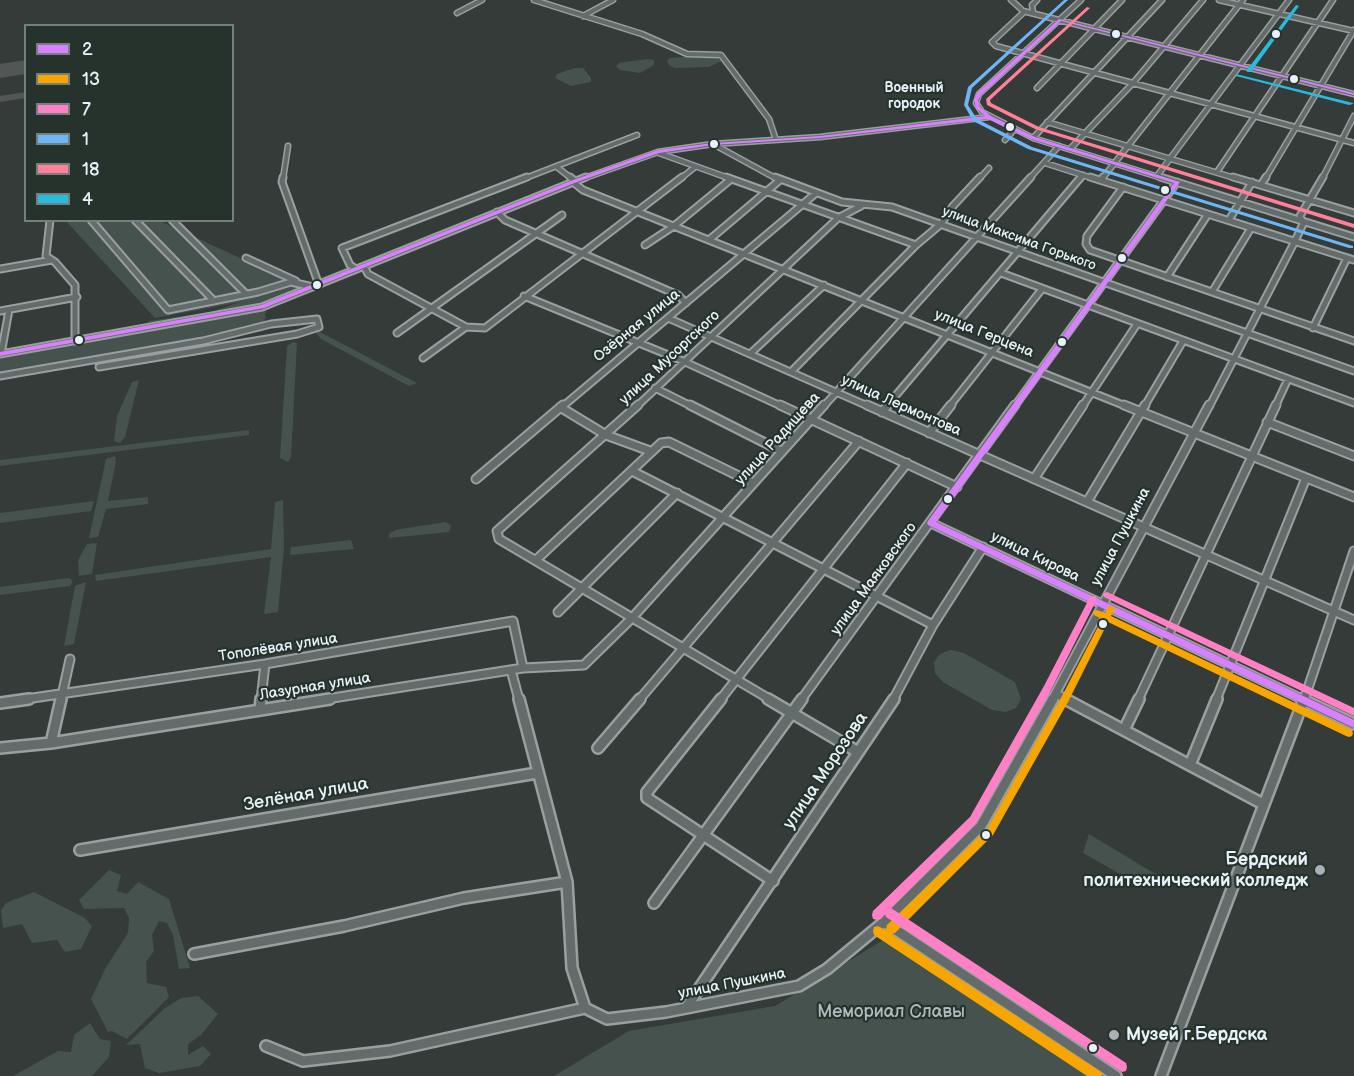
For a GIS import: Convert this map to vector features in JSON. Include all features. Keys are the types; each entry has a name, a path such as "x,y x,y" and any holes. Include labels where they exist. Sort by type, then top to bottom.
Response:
{"street":[{"path":"457,13 482,0"},
{"path":"536,0 642,34 687,54 721,55 769,119 776,140"},
{"path":"550,5 560,0"},
{"path":"583,16 613,0"},
{"path":"1011,0 1023,10 1354,94"},
{"path":"1033,12 1032,5 1037,0"},
{"path":"1081,0 977,97 978,108 989,117 1033,138 1354,237"},
{"path":"1037,88 1122,0"},
{"path":"1033,138 1162,0"},
{"path":"1070,149 1133,83 1203,0"},
{"path":"1220,0 1241,2 1279,14 1354,31 1261,185"},
{"path":"1157,176 1289,0"},
{"path":"1216,172 1333,0"},
{"path":"1101,180 1241,2"},
{"path":"1023,10 992,42 996,46 1354,143"},
{"name":"улица Пушкина","path":"585,1008 607,1019 666,1012 799,986 827,969 884,922 981,826 1056,694 1260,310 1295,242 1302,221 1300,216 1311,200 1354,116"},
{"path":"9,310 0,354 262,307 497,212 658,152 713,144 776,140 989,117"},
{"path":"1047,122 1354,213"},
{"path":"1005,140 1015,129"},
{"path":"356,269 350,265 342,248 637,135"},
{"name":"улица Максима Горького","path":"713,144 780,180 816,193 861,206 891,207 1354,371"},
{"path":"288,146 282,182 319,285"},
{"name":"улица Радищева","path":"584,665 632,618 1059,146"},
{"path":"658,152 800,206 916,245"},
{"path":"1045,163 1354,260"},
{"name":"улица Герцена","path":"557,167 584,190 1354,497"},
{"path":"364,266 368,274 466,327 485,328 695,167"},
{"path":"790,372 863,301 916,245 941,224 953,206 989,168"},
{"path":"882,412 1083,175"},
{"path":"645,245 674,226 730,180"},
{"path":"710,240 780,180"},
{"path":"1229,220 1252,182"},
{"name":"улица Маяковского","path":"654,903 1178,183"},
{"path":"1123,187 1085,240 1090,250 1354,341"},
{"name":"Озёрная улица","path":"476,479 816,193"},
{"name":"улица Мусоргского","path":"536,560 499,538 497,531 606,435 838,218 861,206"},
{"path":"497,212 506,220 678,295 686,303"},
{"path":"1167,277 1208,214"},
{"path":"397,333 562,215"},
{"path":"50,222 46,256 75,285 77,297 75,341"},
{"path":"93,222 168,310 178,310 296,281"},
{"path":"137,222 214,301"},
{"path":"174,222 246,294"},
{"path":"1212,292 1251,228"},
{"path":"246,258 313,287"},
{"path":"1313,328 1347,258"},
{"path":"0,269 52,260"},
{"path":"1001,273 1354,403"},
{"path":"750,354 824,285"},
{"path":"929,433 1042,289"},
{"path":"524,296 683,361 957,487"},
{"path":"0,311 77,297"},
{"name":"улица Лермонтова","path":"668,318 1354,620"},
{"path":"0,376 203,341 271,324 317,319 319,327 297,334 99,367"},
{"path":"1034,479 1137,324"},
{"path":"423,358 466,327"},
{"path":"1087,502 1183,341"},
{"path":"1125,729 1288,379"},
{"path":"655,388 781,451"},
{"path":"560,407 606,435 650,451"},
{"path":"1267,422 1354,456"},
{"path":"598,748 775,543 859,441"},
{"path":"753,483 669,442 661,442 536,560 858,752"},
{"path":"773,881 651,802 647,798 647,792 907,463"},
{"path":"632,471 933,625"},
{"path":"1190,765 1306,478"},
{"path":"558,612 677,494"},
{"name":"улица Кирова","path":"931,523 1354,723"},
{"name":"улица Морозова","path":"686,1008 901,688 933,625 983,547"},
{"path":"1161,1076 1304,699 1354,551"},
{"name":"Тополёвая улица","path":"0,703 62,696 265,664 513,621 523,668"},
{"path":"51,743 69,659"},
{"path":"260,709 265,664"},
{"name":"Лазурная улица","path":"0,748 51,743 523,668 584,665"},
{"path":"267,1046 303,1061 390,1051 585,1008 572,968 567,882 511,670"},
{"path":"1056,694 1263,804"},
{"name":"Зелёная улица","path":"80,850 146,842 537,773"},
{"path":"194,954 344,926 464,898 567,882"},
{"path":"884,922 1116,1076"}],"green space":[{"path":"713,55 722,61 709,67 675,68 667,61 669,58"},
{"path":"654,60 654,65 640,73 620,70 616,66 619,63"},
{"path":"574,68 583,68 591,78 591,82 571,86 555,78 557,74"},
{"path":"67,222 162,222 303,287 259,304 147,325 149,321 211,312 240,302 155,318"},
{"path":"266,308 264,331 0,377 0,356"},
{"path":"315,332 320,332 417,383 409,386 321,339"},
{"path":"293,342 297,343 291,457 288,462 280,458 287,346"},
{"path":"139,380 125,437 120,443 114,441 117,416 132,382"},
{"path":"249,430 249,435 0,466 0,460"},
{"path":"115,456 108,501 148,497 148,504 106,509 98,537 89,538 106,459"},
{"path":"283,500 284,548 278,612 264,614 271,557 96,581 95,575 271,549 275,502"},
{"path":"94,501 91,511 0,523 0,513"},
{"path":"445,522 451,525 449,532 389,538 389,534 395,530"},
{"path":"351,540 354,549 290,555 291,547"},
{"path":"97,543 92,574 79,576 78,560 87,544"},
{"path":"69,578 73,581 70,586 0,595 0,587"},
{"path":"86,582 74,644 64,646 75,586"},
{"path":"951,650 964,653 1015,682 1021,699 1016,708 1006,712 992,710 943,682 935,673 934,662 940,654"},
{"path":"1089,834 1157,875 1127,878 1083,853"},
{"path":"109,870 121,875 117,891 127,894 138,882 169,899 190,968 179,969 173,935 167,923 159,921 152,935 154,951 146,962 147,983 166,987 169,997 127,1039 112,1031 108,1032 91,999 105,969 128,933 129,918 124,908 84,909 79,900"},
{"path":"34,892 85,918 92,926 81,949 65,952 57,940 32,943 22,924 3,928 1,910 6,903"},
{"name":"Мемориал Славы","path":"893,934 1103,1076 554,1076 629,1031 775,1006"},
{"path":"198,996 218,1014 201,1035 188,1044 188,1055 203,1046 211,1054 200,1066 159,1073 145,1068 140,1044 126,1045 165,1008 181,998"},
{"path":"90,1023 100,1039 111,1041 109,1057 92,1076 13,1076 58,1051 71,1052 74,1035"}],"taxiway":[{"path":"0,99 24,95"}],"runway":[{"path":"0,71 24,67"}],"transit line":[{"name":"1","path":"1066,0 970,88 966,105 975,120 1030,148 1351,247"},
{"name":"4","path":"1249,71 1297,6"},
{"name":"18","path":"1088,8 988,100 989,104 1037,128 1354,226"},
{"name":"2","path":"1060,20 979,94 976,100 978,108 989,117 1033,138 1177,182"},
{"name":"2","path":"1060,20 1354,94"},
{"name":"4","path":"1238,75 1351,104"},
{"name":"2","path":"0,354 262,307 575,181 658,152 713,144 820,137 989,117"},
{"name":"2","path":"931,523 1177,182"},
{"name":"2","path":"931,523 1354,724"},
{"name":"7","path":"1107,595 1354,712"},
{"name":"7","path":"877,915 973,820 1047,689 1093,599"},
{"name":"13","path":"891,929 990,832 1065,699 1111,609"},
{"name":"13","path":"1097,613 1349,733"},
{"name":"7","path":"890,913 1122,1067"},
{"name":"13","path":"878,931 1097,1076"}],"place":[{"name":"Бердский политехнический колледж","path":"1320,870"},
{"name":"Музей г.Бердска","path":"1114,1035"}],"district":[{"name":"Военный городок","path":"914,96"}]}
